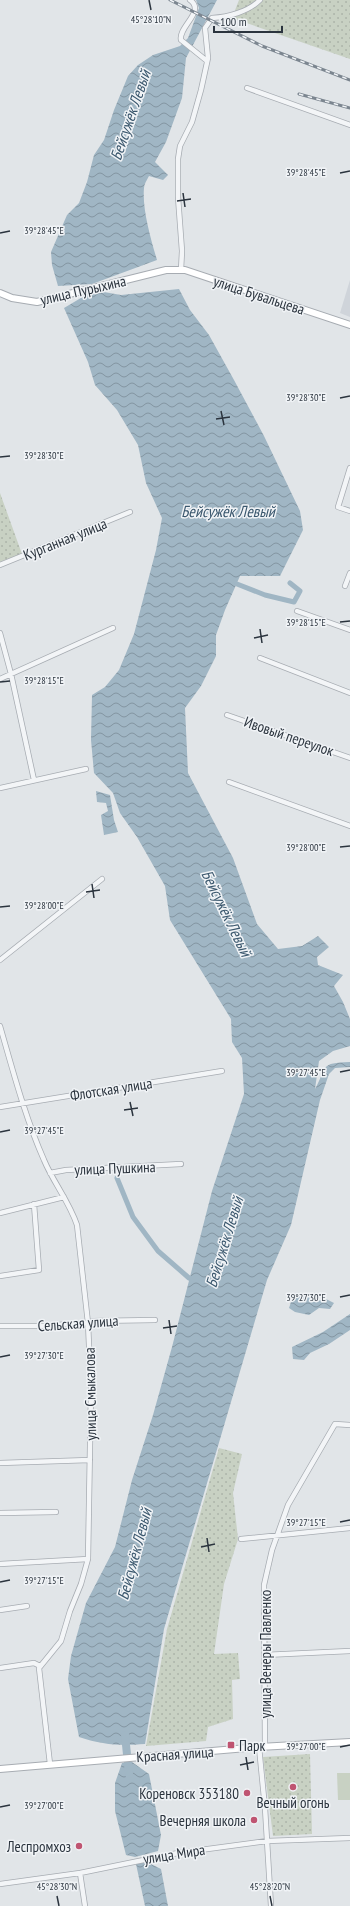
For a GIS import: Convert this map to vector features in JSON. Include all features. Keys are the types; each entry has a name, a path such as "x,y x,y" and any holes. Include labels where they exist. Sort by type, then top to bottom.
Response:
{"street":[{"path":"190,0 194,4 195,10 183,30 181,40 207,61"},
{"path":"181,270 182,251 178,197 178,159 180,146 192,122 197,107 207,61 205,28 212,18 223,17 239,12 256,5 260,0"},
{"path":"247,88 350,125"},
{"name":"улица Бувальцева","path":"166,270 181,270 350,324"},
{"name":"улица Пурыхина","path":"0,293 12,298 37,302 166,270"},
{"path":"350,468 338,507 350,511"},
{"name":"Курганная улица","path":"0,566 130,512"},
{"path":"345,586 350,572"},
{"path":"297,611 350,630"},
{"path":"0,679 113,628"},
{"path":"0,633 11,674 34,780"},
{"path":"260,658 350,692"},
{"name":"Ивовый переулок","path":"227,715 350,758"},
{"path":"0,788 86,769"},
{"path":"229,782 350,826"},
{"path":"0,960 102,879"},
{"name":"улица Смыкалова","path":"0,1026 23,1104 36,1140 50,1173 72,1210 77,1225 88,1323 91,1390 88,1559 61,1641 40,1666"},
{"name":"Флотская улица","path":"0,1107 222,1071"},
{"name":"улица Пушкина","path":"50,1173 66,1170 181,1164"},
{"name":"улица Пушкина","path":"0,1214 64,1197"},
{"path":"0,1276 39,1270 34,1204"},
{"name":"Сельская улица","path":"0,1326 40,1326 88,1323 93,1321 155,1320"},
{"name":"улица Венеры Павленко","path":"270,1906 262,1747 264,1585 272,1550 288,1505 335,1424 350,1425"},
{"path":"0,1463 90,1460"},
{"path":"0,1511 56,1512"},
{"path":"241,1540 278,1534 350,1528"},
{"path":"0,1564 88,1559"},
{"path":"0,1610 27,1606"},
{"path":"264,1655 350,1651"},
{"path":"0,1668 34,1663 40,1666 50,1764"},
{"name":"Красная улица","path":"0,1769 262,1747 350,1742"},
{"name":"улица Мира","path":"0,1884 80,1873 132,1861 267,1841 350,1838"},
{"path":"80,1873 85,1906"}],"shaded area":[{"path":"350,280 350,317 340,313"}],"green space":[{"path":"239,0 350,0 350,59 232,18"},
{"path":"0,493 22,554 0,562"},
{"path":"219,1448 242,1454 233,1493 238,1539 224,1584 214,1654 238,1653 240,1679 232,1680 233,1719 208,1727 206,1741 146,1746 167,1629"},
{"path":"310,1754 312,1834 273,1836 263,1757"},
{"path":"337,1773 350,1773 350,1800 338,1800"}],"water":[{"name":"Бейсужёк Левый","path":"196,0 217,0 186,58 182,98 166,142 155,162 168,175 163,180 149,176 144,186 144,205 157,260 92,284 58,286 52,265 51,252 67,215 79,203 87,182 94,155 104,140 128,76 138,65 153,55 180,46 188,38 199,8"},
{"name":"Бейсужёк Левый","path":"179,289 190,310 209,335 264,436 300,511 303,530 280,576 240,576 216,635 216,656 201,686 185,708 188,773 233,858 257,924 278,949 302,946 318,936 329,947 317,957 318,965 343,975 334,986 350,1019 350,1046 333,1051 319,1061 315,1089 326,1067 329,1065 333,1063 350,1062 350,1067 335,1068 329,1074 320,1100 291,1225 267,1280 164,1629 145,1744 119,1745 96,1742 79,1737 68,1679 71,1656 86,1603 115,1547 132,1480 153,1415 172,1347 212,1191 244,1094 242,1058 232,1042 231,1019 170,920 165,886 137,837 120,813 113,793 94,773 91,740 92,695 105,687 119,670 134,634 156,550 162,518 146,483 138,445 117,410 95,385 88,362 64,308 91,292 98,291 121,295"},
{"path":"96,791 110,795 114,820 118,832 104,835 101,815 108,811 106,803 97,802"},
{"path":"302,1293 317,1301 326,1299 334,1303 330,1309 319,1308 309,1315 295,1312 289,1308 292,1299"},
{"path":"350,1314 350,1330 329,1344 310,1353 304,1360 293,1359 292,1347 323,1332"},
{"path":"132,1762 149,1774 161,1835 158,1851 135,1857 126,1855 115,1811 115,1783 122,1763"},
{"path":"147,1862 161,1869 168,1906 145,1906 136,1864"}],"waterway":[{"path":"237,584 265,595 294,602 300,591 290,583"},
{"path":"117,1178 133,1217 158,1251 189,1278"},
{"name":"Бейсужёк Левый","path":"125,1735 129,1774"}],"railway":[{"path":"170,0 262,46 350,80"},
{"path":"299,94 350,108"}],"place":[{"name":"Парк","path":"231,1745"},
{"name":"Вечный огонь","path":"293,1787"},
{"name":"Кореновск 353180","path":"247,1793"},
{"name":"Вечерняя школа","path":"254,1820"},
{"name":"Леспромхоз","path":"79,1846"}]}
